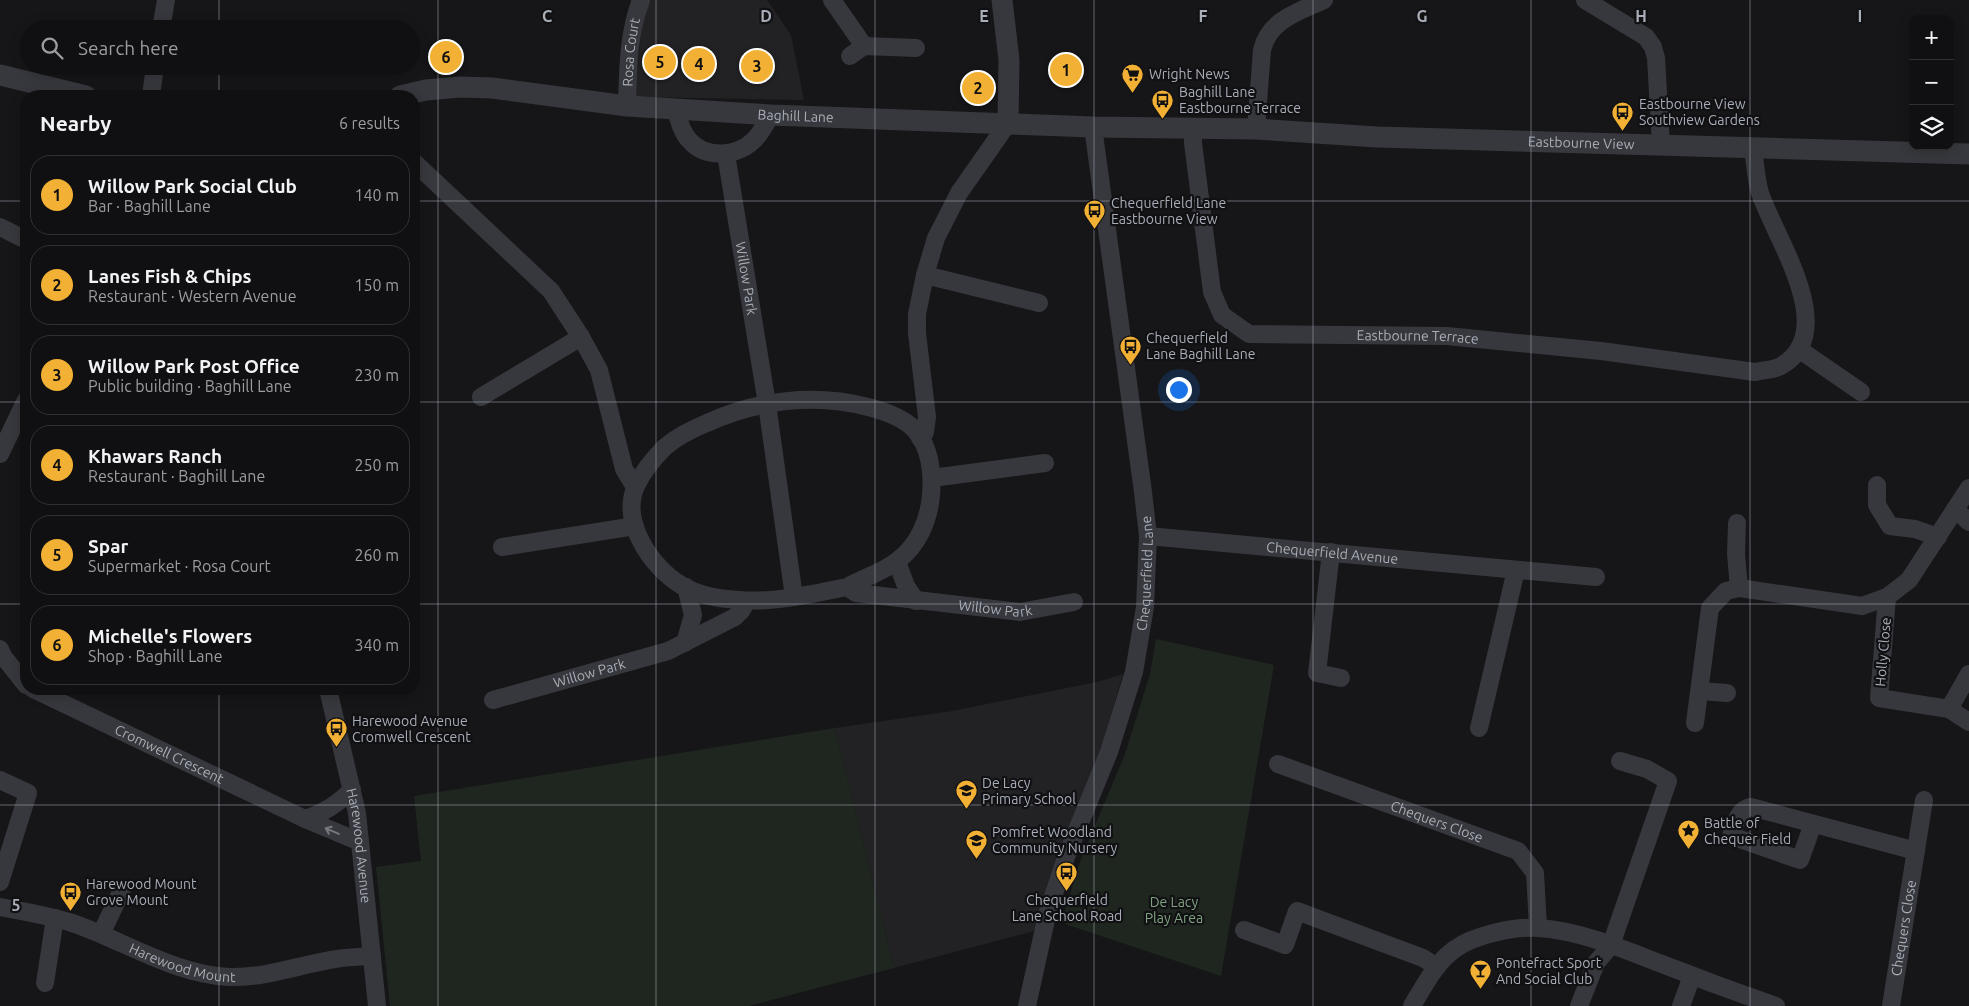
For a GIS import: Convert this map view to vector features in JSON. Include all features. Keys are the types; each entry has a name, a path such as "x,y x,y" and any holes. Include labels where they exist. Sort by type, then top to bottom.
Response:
{"street":[{"path":"163,20 166,0"},
{"name":"Rosa Court","path":"627,106 631,35 641,0"},
{"path":"832,0 864,46"},
{"path":"920,438 925,432 927,416 917,333 917,314 925,275 936,238 959,193 1008,123 1009,60 1002,0"},
{"path":"1256,129 1264,40 1278,22 1324,0"},
{"path":"1586,0 1646,37 1653,47 1656,58 1661,145"},
{"path":"850,56 864,46 916,48"},
{"path":"0,75 61,90"},
{"path":"151,90 154,75"},
{"name":"Baghill Lane","path":"420,91 460,87 492,88 627,106 676,110 1093,127 1193,129"},
{"path":"676,110 680,127 690,141 698,148 726,154 740,150 753,141 771,115"},
{"name":"Chequerfield Lane","path":"1028,1006 1048,915 1066,857 1109,752 1134,672 1145,607 1148,536 1144,492 1093,127"},
{"name":"Eastbourne View","path":"1193,129 1256,129 1377,137 1969,154"},
{"name":"Eastbourne Terrace","path":"1193,129 1193,143 1212,292 1222,315 1249,334 1447,336 1601,351 1755,372 1780,367 1800,350"},
{"path":"1753,148 1760,192 1802,293 1806,332 1800,350 1861,392"},
{"name":"Willow Park","path":"726,154 767,404 794,597"},
{"path":"420,168 551,291 581,337 599,370 624,469 635,487"},
{"path":"0,227 20,237"},
{"path":"925,275 1039,303"},
{"path":"482,397 581,337"},
{"name":"Willow Park","path":"791,400 852,403 881,410 903,421 920,438 926,447 932,478 930,504 924,527 915,542 897,562 847,587 794,597 747,600 716,597 686,587 663,570 648,554 639,540 632,508 635,487 649,464 666,446 685,432 728,414 791,400"},
{"path":"0,454 20,412"},
{"path":"932,478 1045,463"},
{"path":"1695,723 1710,608 1726,590 1739,588 1862,606 1888,597 1909,580 1969,488"},
{"path":"1873,495 1890,526 1915,529 1938,536"},
{"path":"1955,508 1969,522"},
{"path":"1737,523 1736,554 1739,588"},
{"path":"502,547 635,526"},
{"name":"Chequerfield Avenue","path":"1148,536 1596,577"},
{"path":"1331,552 1317,673 1341,678"},
{"path":"897,562 906,586 916,601"},
{"path":"1479,728 1516,570"},
{"path":"685,643 693,615 686,587"},
{"name":"Willow Park","path":"847,587 856,593 1020,612 1074,602"},
{"name":"Holly Close","path":"1888,597 1879,698 1949,709 1969,722"},
{"name":"Willow Park","path":"493,700 646,658 685,643 735,617 747,600"},
{"path":"0,649 3,656 20,677"},
{"path":"1949,709 1969,674"},
{"path":"1700,691 1727,693"},
{"name":"Cromwell Crescent","path":"59,695 305,820 360,842"},
{"name":"Harewood Avenue","path":"329,695 357,813 378,1006"},
{"path":"1579,1006 1596,963 1611,945 1668,781 1647,769 1620,761"},
{"name":"Chequers Close","path":"1278,764 1518,851 1535,872 1538,927"},
{"path":"0,780 28,793 0,882"},
{"path":"305,820 323,813 336,805 352,790"},
{"name":"Chequers Close","path":"1891,1006 1924,800"},
{"path":"1813,824 1916,850"},
{"path":"101,934 122,890"},
{"name":"Harewood Mount","path":"0,907 55,918 101,934 187,970 202,974 228,977 260,976 330,960 372,956"},
{"path":"1244,930 1285,945 1298,910 1424,958 1437,967"},
{"path":"44,983 55,918"},
{"path":"1412,1006 1437,967 1455,949 1480,937 1503,931 1538,927 1576,934 1611,945 1776,1006"},
{"path":"1681,1006 1692,976"}],"shaded area":[{"path":"650,0 767,0 791,35 804,100 635,97 643,13"},
{"name":"De Lacy Primary School","path":"1123,674 1099,756 1055,861 1034,931 894,968 835,728 952,711 1097,682"}],"green space":[{"name":"De Lacy Play Area","path":"1156,639 1274,665 1221,976 1065,924 1063,917 1081,859 1125,754 1150,674"},
{"path":"835,728 894,968 749,1006 390,1006 376,867 421,861 414,796"}],"place":[{"name":"Michelle's Flowers","path":"446,57"},
{"name":"Spar","path":"660,62"},
{"name":"Khawars Ranch","path":"699,64"},
{"name":"Willow Park Post Office","path":"757,66"},
{"name":"Willow Park Social Club","path":"1066,70"},
{"name":"Lanes Fish & Chips","path":"978,88"},
{"name":"Wright News","path":"1133,93"},
{"name":"Baghill Lane Eastbourne Terrace","path":"1163,119"},
{"name":"Eastbourne View Southview Gardens","path":"1623,131"},
{"name":"Chequerfield Lane Eastbourne View","path":"1095,230"},
{"name":"Chequerfield Lane Baghill Lane","path":"1130,365"},
{"name":"Harewood Avenue Cromwell Crescent","path":"336,748"},
{"name":"De Lacy Primary School","path":"966,810"},
{"name":"Battle of Chequer Field","path":"1688,850"},
{"name":"Pomfret Woodland Community Nursery","path":"976,859"},
{"name":"Chequerfield Lane School Road","path":"1067,891"},
{"name":"Harewood Mount Grove Mount","path":"70,911"},
{"name":"Pontefract Sport And Social Club","path":"1480,990"}]}
